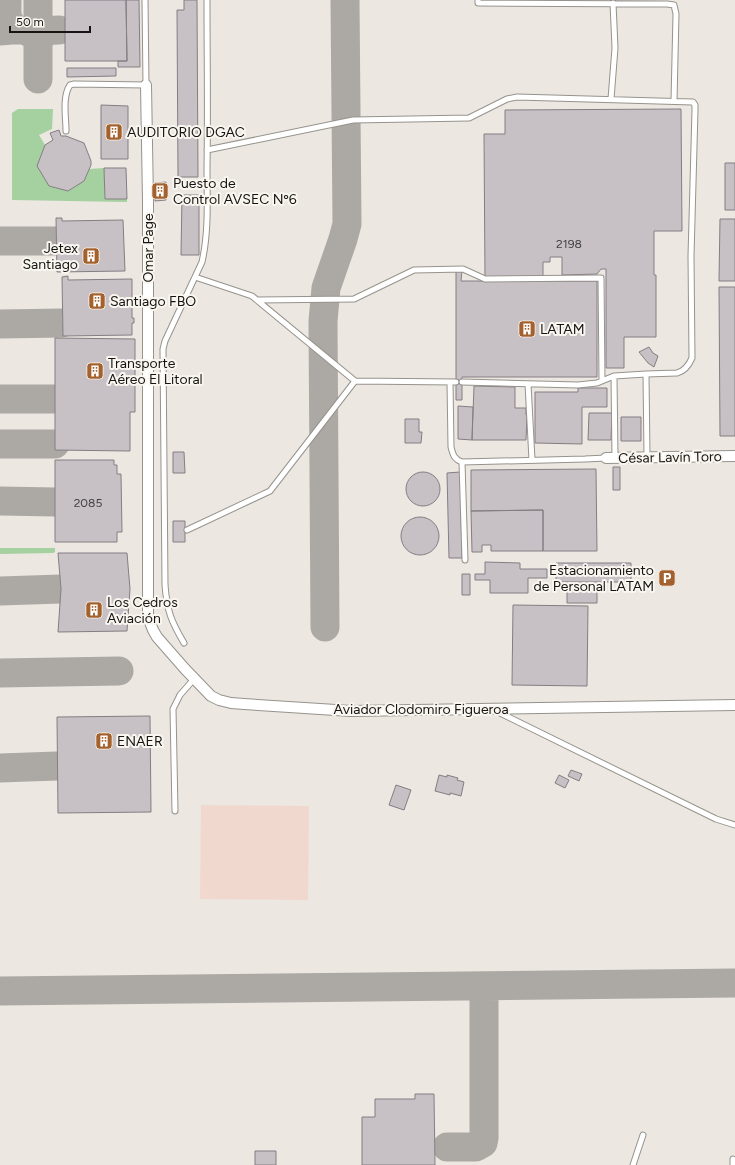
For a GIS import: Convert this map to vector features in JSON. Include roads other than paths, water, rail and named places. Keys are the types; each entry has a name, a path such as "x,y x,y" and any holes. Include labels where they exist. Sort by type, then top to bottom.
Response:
{"street":[{"name":"Omar Page","path":"146,85 148,201 148,617"},
{"name":"César Lavín Toro","path":"610,457 735,456"},
{"name":"Aviador Clodomiro Figueroa","path":"148,617 157,637 194,679 211,696 231,703 351,711 735,705"}],"lane":[{"name":"Omar Page","path":"145,0 146,85"},
{"path":"184,643 171,619 167,605 165,585 163,349 165,341 202,262 206,235 207,0"},
{"path":"478,0 478,3 613,3 674,5 676,14 674,101"},
{"path":"611,99 615,48 613,3"},
{"path":"66,131 66,97 67,90 70,85 146,85"},
{"path":"207,150 353,120 469,118 507,99 517,97 693,102 695,105 691,256 692,358 690,364 681,372 677,373 614,376 597,383 528,384 462,382"},
{"path":"257,300 354,299 414,270 463,269 485,279 601,278 602,381"},
{"path":"195,277 252,296 355,381 453,382 451,447 453,456 456,460 462,462 610,457 614,376"},
{"path":"646,374 647,457"},
{"path":"187,530 270,491 355,381"},
{"path":"528,384 532,460"},
{"path":"462,462 465,560"},
{"path":"175,811 173,709 180,695 194,679"},
{"path":"492,709 716,819 735,825"},
{"path":"633,1165 643,1135"},
{"path":"733,1159 733,1165"}],"place":[{"name":"AUDITORIO DGAC","path":"114,132"},
{"name":"Puesto de Control AVSEC Nº6","path":"160,191"},
{"name":"Jetex Santiago","path":"91,256"},
{"name":"Santiago FBO","path":"97,301"},
{"name":"LATAM","path":"527,329"},
{"name":"Transporte Aéreo El Litoral","path":"95,371"},
{"name":"Estacionamiento de Personal LATAM","path":"667,578"},
{"name":"Los Cedros Aviación","path":"94,610"},
{"name":"ENAER","path":"104,741"}]}
